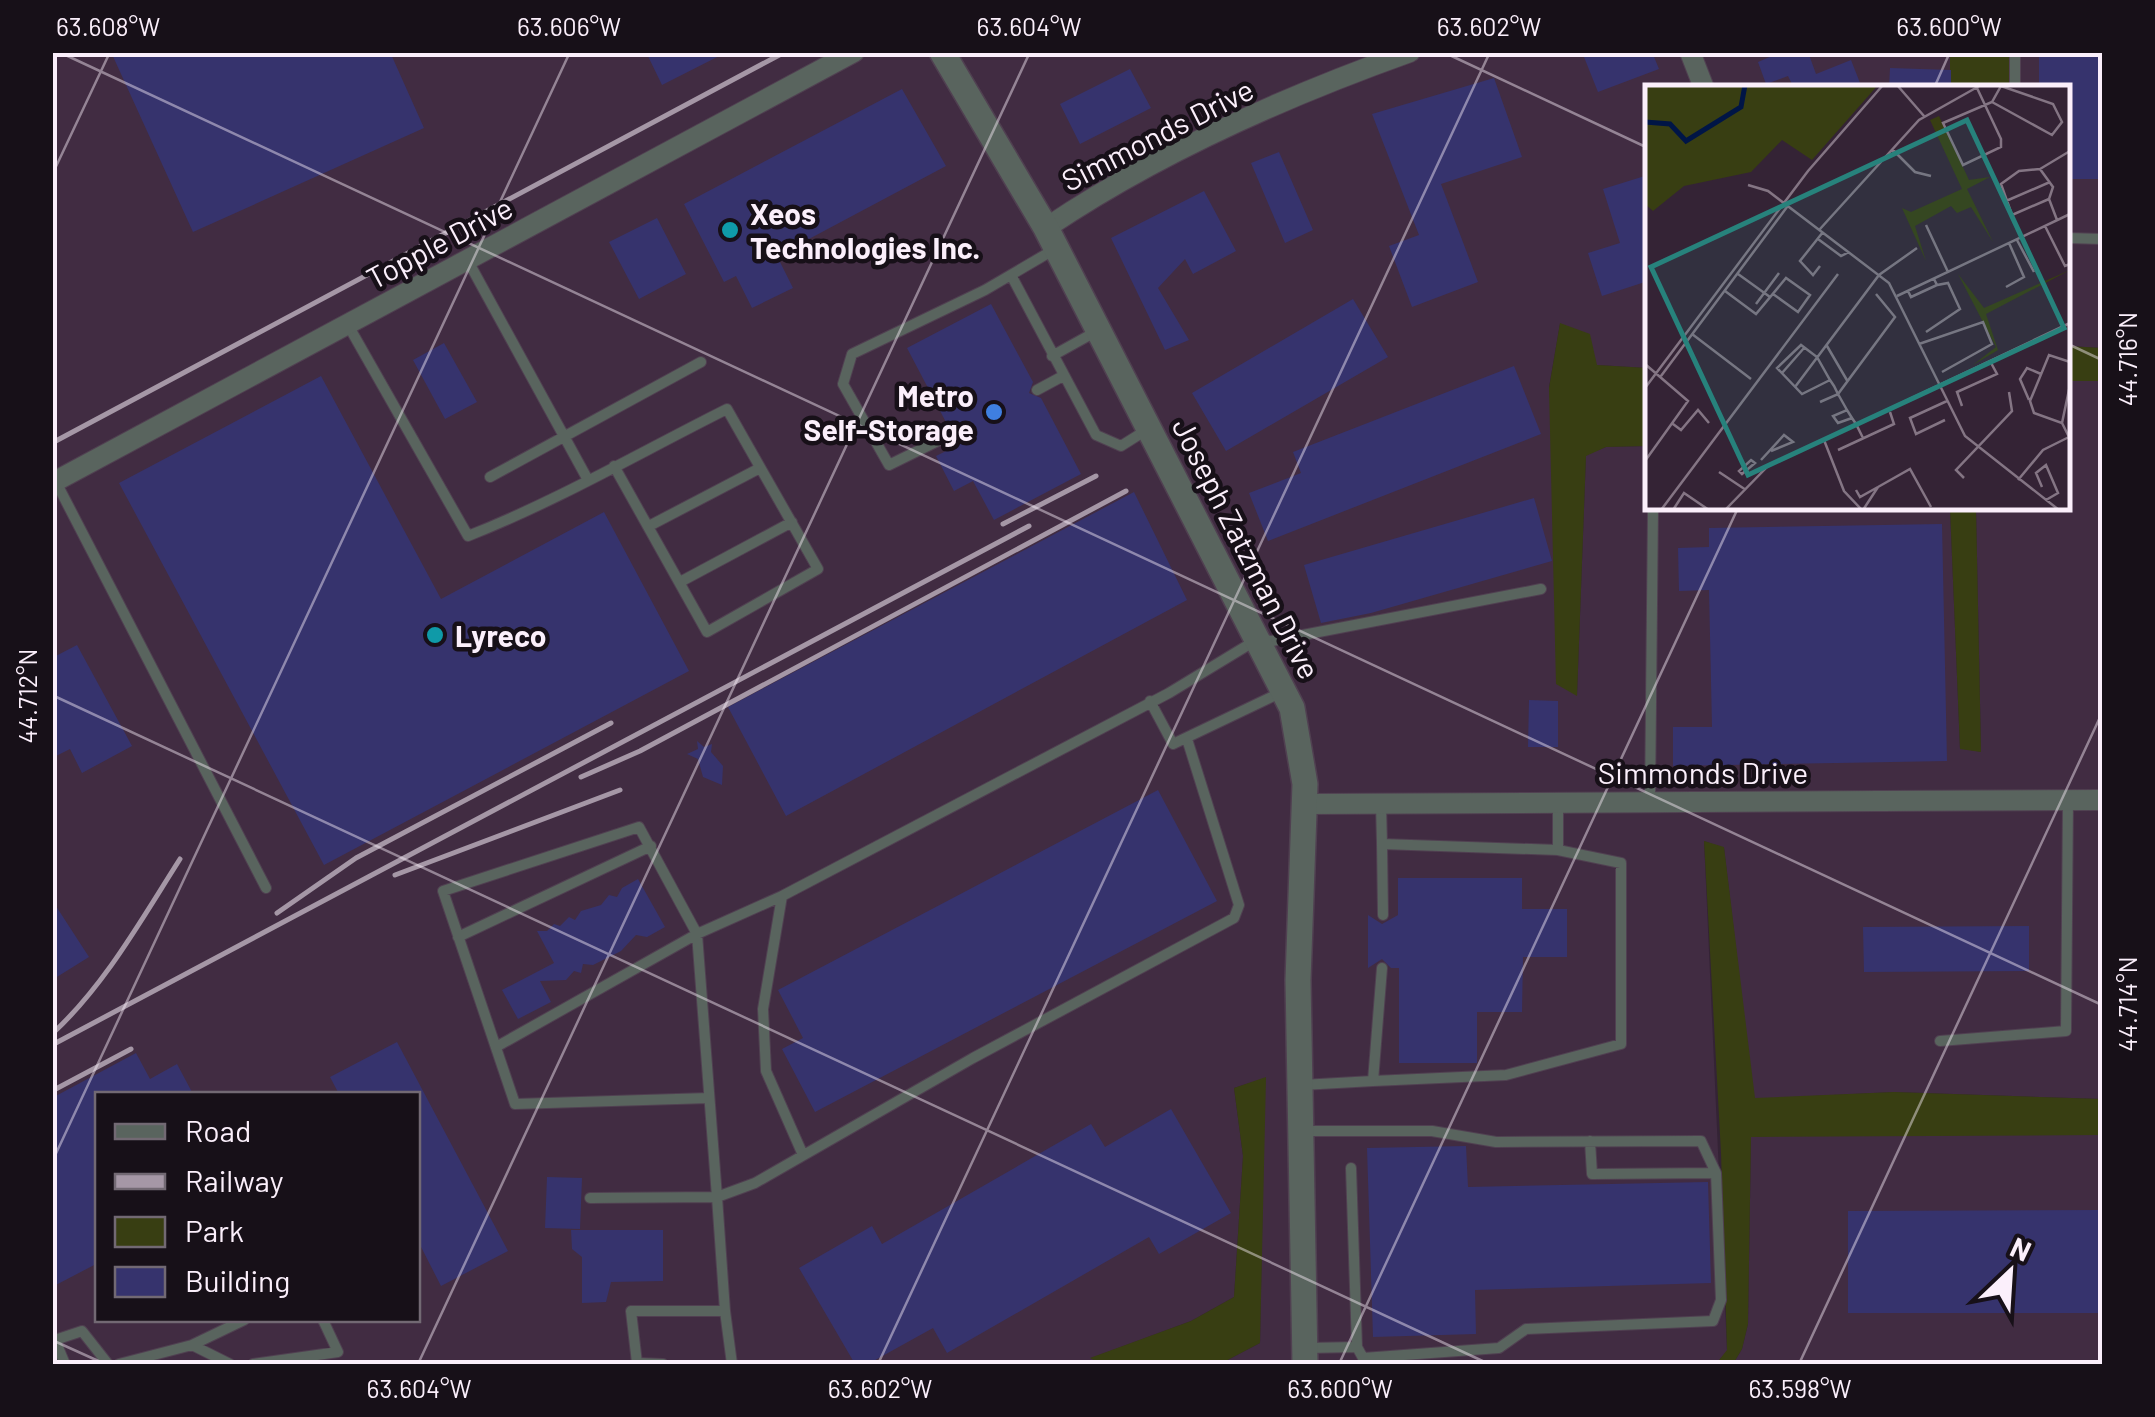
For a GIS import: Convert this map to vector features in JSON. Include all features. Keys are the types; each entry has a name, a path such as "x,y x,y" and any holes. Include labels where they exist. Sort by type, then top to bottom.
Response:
{"street":[{"name":"Topple Drive","path":"54,482 854,52"},
{"name":"Joseph Zatzman Drive","path":"942,52 1051,238 1286,690 1297,728 1304,804 1298,980 1305,1356"},
{"name":"Simmonds Drive","path":"1051,238 1107,187 1323,84 1410,52"},
{"path":"1690,52 1703,85"},
{"name":"Simmonds Drive","path":"1304,804 2102,800"}],"lane":[{"path":"2015,52 2015,85"},
{"path":"952,434 888,466 843,384 852,354 1010,275 1051,238"},
{"path":"2070,238 2102,239"},
{"path":"468,260 588,480"},
{"path":"1010,275 1096,435 1121,446 1149,429"},
{"path":"348,325 468,536 520,515 614,466 727,409 818,570 707,632 614,466"},
{"path":"1052,356 1098,330"},
{"path":"490,476 701,362"},
{"path":"1036,390 1063,376"},
{"path":"649,526 760,468"},
{"path":"54,482 266,888"},
{"path":"1650,801 1652,510"},
{"path":"680,582 792,522"},
{"path":"496,1047 696,934 782,896 1150,702 1258,639 1272,641 1541,589"},
{"path":"1150,702 1174,744 1286,690"},
{"path":"590,1198 717,1197 754,1183 1234,918 1238,904 1188,739"},
{"path":"1940,1041 2066,1031 2068,800"},
{"path":"1558,803 1558,850"},
{"path":"1381,804 1382,915"},
{"path":"709,1098 515,1104 443,891 639,826 696,934 732,1364"},
{"path":"1301,1086 1506,1074 1621,1044 1622,863 1558,850 1382,844"},
{"path":"458,937 651,846"},
{"path":"782,896 763,1009 766,1071 803,1155"},
{"path":"1373,1080 1382,968"},
{"path":"1302,1131 1432,1131 1496,1142 1700,1141 1716,1173 1721,1300 1713,1321 1526,1329 1499,1348 1363,1358 1357,1347 1351,1168"},
{"path":"1590,1141 1592,1174 1716,1173"},
{"path":"663,1364 637,1363 630,1311 725,1311"},
{"path":"119,1364 192,1345 240,1322"},
{"path":"254,1364 338,1352 327,1322"},
{"path":"65,1364 54,1341 82,1332 108,1364"},
{"path":"192,1345 230,1364"},
{"path":"1305,1356 1357,1347"}],"shaded area":[{"path":"52,53 1950,53 1950,85 1645,85 1645,368 1597,365 1560,324 1549,387 1577,695 1586,455 1606,447 1645,446 1645,510 1950,510 1960,748 1981,752 1976,510 2070,510 2070,381 2102,381 2102,1099 1894,1092 1754,1099 1724,848 1704,841 1727,1351 1716,1364 1220,1364 1260,1343 1265,1078 1234,1088 1243,1156 1234,1297 1191,1321 1091,1358 1102,1364 53,1364"},
{"path":"2011,53 2102,53 2102,348 2070,346 2070,85 2011,85"},
{"path":"2102,1135 2102,1364 1733,1364 1742,1349 1748,1324 1751,1136"}],"green space":[{"path":"1950,53 2011,53 2011,85 1950,85"},
{"path":"1560,323 1590,334 1597,365 1645,368 1645,446 1606,447 1586,456 1577,696 1556,684 1549,388"},
{"path":"2070,346 2102,348 2102,381 2070,381"},
{"path":"1950,510 1976,510 1981,752 1960,749"},
{"path":"1704,841 1724,847 1755,1098 1894,1092 2102,1099 2102,1135 1751,1137 1748,1324 1742,1349 1733,1364 1716,1364 1727,1350"},
{"path":"1266,1077 1260,1343 1220,1364 1102,1364 1090,1358 1191,1321 1234,1297 1243,1156 1234,1088"}],"building":[{"path":"111,52 390,52 424,128 193,232"},
{"path":"646,52 727,52 662,85"},
{"path":"1582,52 1652,52 1659,69 1598,92"},
{"path":"1781,52 1808,52 1816,74 1851,60 1861,85 1790,85 1788,76 1766,84 1758,62"},
{"path":"2039,52 2102,52 2102,179 2070,179 2070,85 2039,85"},
{"path":"1890,68 1951,70 1951,85 1889,85"},
{"path":"1130,69 1151,108 1080,144 1060,104"},
{"path":"1494,78 1522,157 1441,184 1478,282 1412,307 1389,246 1419,235 1372,114"},
{"path":"902,89 946,166 777,256 793,288 752,308 736,276 724,282 684,204"},
{"path":"1279,152 1313,230 1285,243 1251,163"},
{"path":"1645,176 1645,282 1602,296 1588,253 1620,243 1603,189"},
{"path":"1204,191 1236,251 1193,274 1185,259 1158,288 1189,340 1165,350 1111,238"},
{"path":"657,218 686,274 639,299 609,242"},
{"path":"1353,299 1388,357 1226,451 1192,393"},
{"name":"Metro Self-Storage","path":"991,304 1033,382 1029,393 1041,398 1081,474 994,520 973,481 954,491 936,456 958,445 960,431 948,426 907,348"},
{"path":"444,343 477,402 445,419 413,360"},
{"path":"1514,366 1541,434 1268,541 1249,493 1301,473 1293,452"},
{"name":"Lyreco","path":"321,376 441,599 604,512 689,671 324,865 119,483"},
{"path":"1134,492 1187,600 786,816 728,707"},
{"path":"1534,498 1552,561 1371,613 1321,623 1304,565"},
{"path":"1942,524 1947,761 1673,766 1673,727 1712,727 1709,590 1679,591 1678,548 1709,547 1709,528"},
{"path":"77,645 132,746 82,773 70,749 52,758 52,658"},
{"path":"1529,700 1558,701 1558,747 1528,747"},
{"path":"697,741 704,747 712,744 711,752 723,766 722,785 703,777 698,759 687,754 698,749"},
{"path":"1158,790 1217,901 815,1112 782,1049 803,1038 778,990"},
{"path":"1398,878 1522,878 1522,909 1567,909 1567,957 1523,957 1522,1012 1477,1012 1477,1063 1399,1063 1399,968 1391,968 1382,959 1368,968 1368,915 1382,924 1398,915"},
{"path":"638,879 665,927 647,937 636,935 621,951 593,965 583,964 581,973 574,971 566,980 540,981 551,1002 518,1019 502,990 554,963 537,931 547,931 554,924 560,926 569,917 575,920 581,911 601,905 609,895 617,897 622,888"},
{"path":"52,900 89,957 52,980"},
{"path":"2029,926 2029,971 1864,972 1863,927"},
{"path":"397,1042 508,1251 441,1286 420,1245 420,1092 338,1092 330,1077"},
{"path":"136,1053 150,1079 177,1064 192,1092 95,1092 95,1265 52,1287 52,1098"},
{"path":"1171,1109 1231,1213 1159,1254 1149,1237 947,1353 933,1328 868,1364 855,1364 799,1268 872,1226 882,1244 1091,1124 1105,1147"},
{"path":"1466,1146 1468,1187 1708,1182 1711,1283 1475,1290 1476,1334 1373,1337 1367,1148"},
{"path":"547,1177 582,1178 580,1229 545,1228"},
{"path":"2102,1210 2102,1313 1848,1313 1848,1211"},
{"path":"571,1230 663,1230 663,1281 611,1282 606,1302 582,1303 582,1257 572,1249"}],"railway":[{"path":"52,443 785,52"},
{"path":"1003,524 1096,476"},
{"path":"581,777 640,751 1126,491"},
{"path":"52,1045 1029,526"},
{"path":"277,913 356,858 611,723"},
{"path":"395,875 620,790"},
{"path":"52,1034 106,973 180,859"},
{"path":"52,1091 131,1049"}],"place":[{"name":"Xeos Technologies Inc.","path":"730,230"},
{"name":"Metro Self-Storage","path":"994,412"},
{"name":"Lyreco","path":"435,635"}]}
